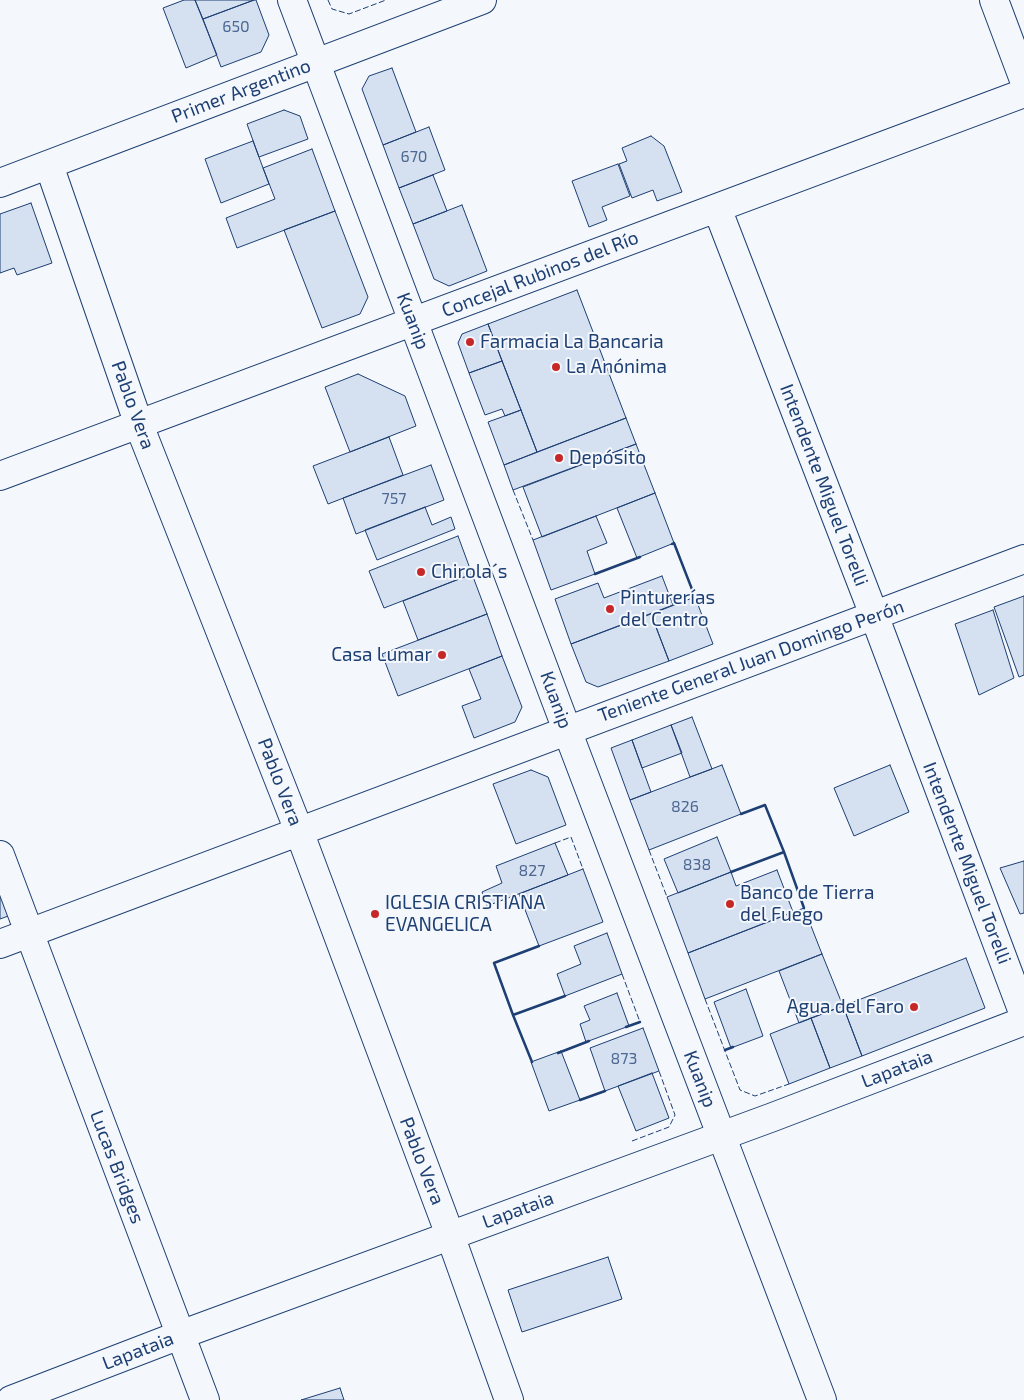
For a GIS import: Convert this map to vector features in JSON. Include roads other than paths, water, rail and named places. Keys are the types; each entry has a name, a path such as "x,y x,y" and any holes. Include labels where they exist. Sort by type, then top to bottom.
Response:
{"street":[{"name":"Kuanip","path":"292,0 822,1400"},
{"name":"Primer Argentino","path":"0,183 482,0"},
{"path":"994,0 1024,80"},
{"name":"Concejal Rubinos del Río","path":"0,476 1024,93"},
{"name":"Pablo Vera","path":"49,165 140,425 299,832 450,1235 509,1400"},
{"name":"Intendente Miguel Torelli","path":"717,208 874,615 1024,1015"},
{"name":"Teniente General Juan Domingo Perón","path":"0,944 1024,559"},
{"name":"Lucas Bridges","path":"0,855 205,1400"},
{"name":"Lapataia","path":"11,1400 180,1335 721,1136 1024,1021"}],"place":[{"name":"Farmacia La Bancaria","path":"470,342"},
{"name":"La Anónima","path":"556,367"},
{"name":"Depósito","path":"559,458"},
{"name":"Chirola´s","path":"421,572"},
{"name":"Pinturerías del Centro","path":"610,609"},
{"name":"Casa Lumar","path":"442,655"},
{"name":"Banco de Tierra del Fuego","path":"730,904"},
{"name":"IGLESIA CRISTIANA EVANGELICA","path":"375,914"},
{"name":"Agua del Faro","path":"914,1007"}]}
